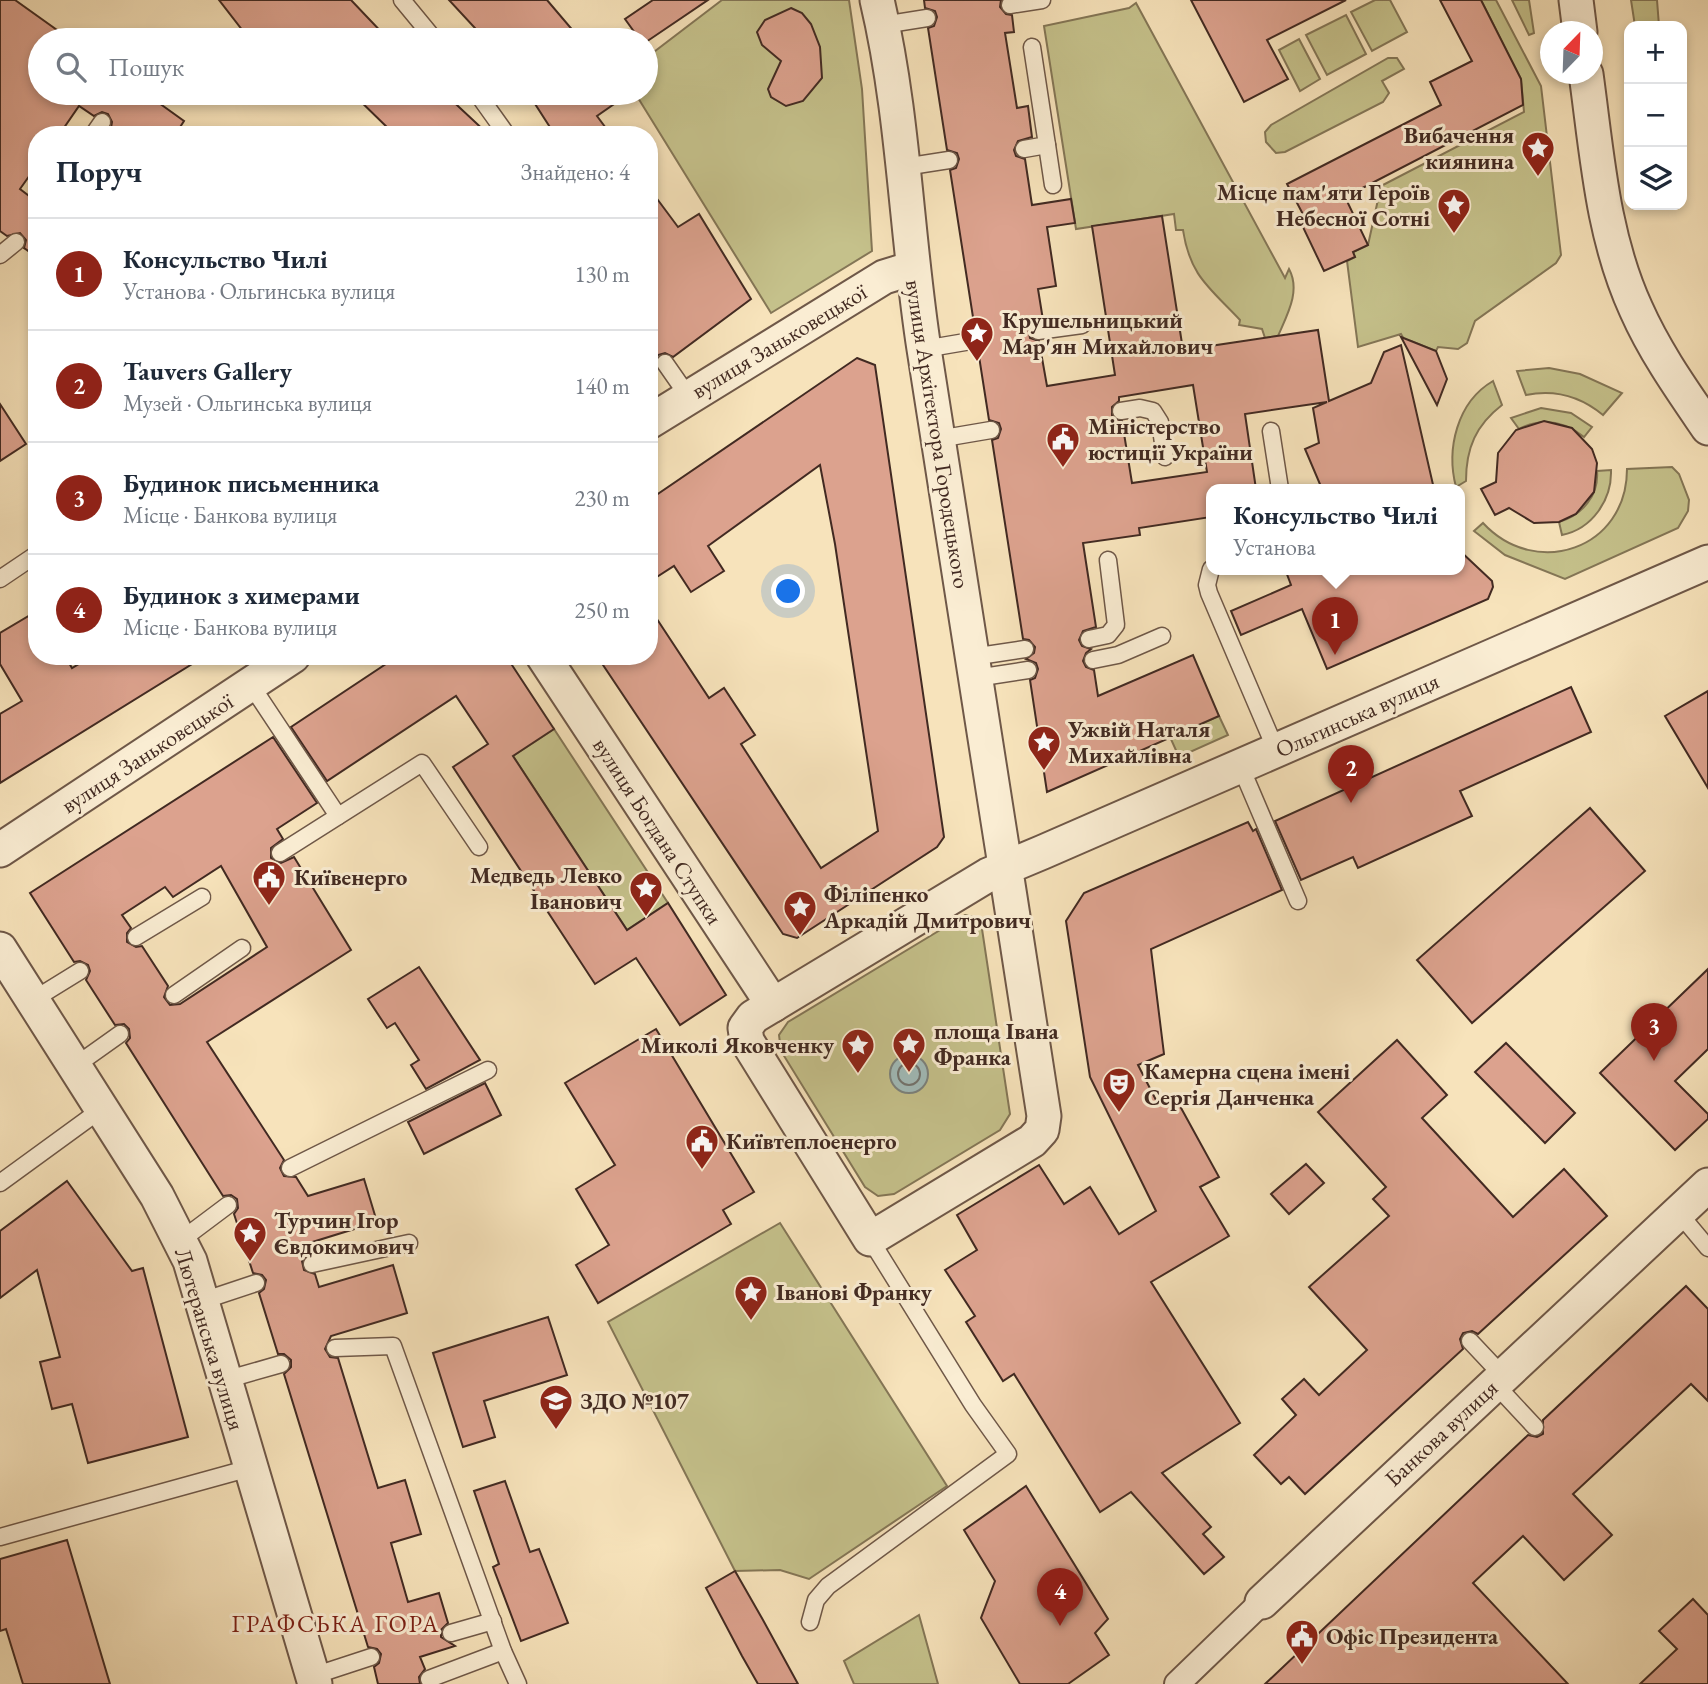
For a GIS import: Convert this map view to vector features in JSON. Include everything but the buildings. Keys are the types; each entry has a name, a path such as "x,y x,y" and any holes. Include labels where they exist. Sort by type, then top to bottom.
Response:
{"street":[{"path":"1576,0 1579,21"},
{"name":"вулиця Архітектора Городецького","path":"880,12 904,167 924,349 1005,868"},
{"path":"1587,84 1607,218 1619,263 1645,328 1708,428"},
{"name":"вулиця Заньковецької","path":"658,416 884,277 913,268"},
{"name":"Ольгинська вулиця","path":"1005,868 1708,562"},
{"name":"вулиця Заньковецької","path":"0,849 280,665"},
{"name":"вулиця Богдана Ступки","path":"549,665 773,1005"},
{"path":"1005,868 1044,1116 1042,1130 1032,1141 870,1239 747,1041 745,1028 748,1022 773,1005 966,886 1005,868"},
{"name":"Лютеранська вулиця","path":"0,949 103,1108 157,1196 180,1241 202,1301 314,1680"},
{"name":"Банкова вулиця","path":"1177,1684 1498,1379 1708,1185"}],"lane":[{"path":"402,0 425,28"},
{"path":"1010,5 1042,0"},
{"path":"880,12 927,18"},
{"path":"1032,47 1053,185"},
{"path":"486,105 501,126"},
{"path":"1024,149 1047,145"},
{"path":"904,167 949,160"},
{"path":"0,255 16,242"},
{"path":"1038,331 1082,325"},
{"path":"924,349 977,340"},
{"path":"665,363 688,397"},
{"path":"1121,411 1140,408 1153,411 1160,422 1165,457"},
{"path":"938,439 991,430"},
{"path":"1271,431 1279,484"},
{"path":"1090,639 1108,635 1116,625 1108,560"},
{"path":"0,579 28,561"},
{"path":"1209,575 1209,593 1276,750"},
{"path":"1093,660 1118,655 1162,636"},
{"path":"974,668 1025,649"},
{"path":"974,668 1028,670"},
{"path":"251,685 338,816"},
{"path":"279,853 422,763 478,847"},
{"path":"1240,765 1298,901"},
{"path":"136,937 202,897"},
{"path":"174,995 242,948"},
{"path":"33,1000 80,971"},
{"path":"75,1066 120,1034"},
{"path":"290,1168 488,1070"},
{"path":"0,1183 103,1108"},
{"path":"180,1241 228,1205"},
{"path":"1678,1212 1708,1248"},
{"path":"810,1622 816,1600 828,1586 1008,1454 973,1405 870,1239"},
{"path":"312,1264 409,1243"},
{"path":"202,1301 256,1283"},
{"path":"1470,1341 1535,1427"},
{"path":"335,1348 393,1346 503,1651 518,1684"},
{"path":"225,1380 281,1364"},
{"path":"0,1537 250,1468"},
{"path":"451,1633 493,1621"},
{"path":"429,1679 503,1651"},
{"path":"314,1680 371,1657"}],"shaded area":[{"path":"722,0 849,0 862,89 872,251 771,313 658,130 658,126 642,105 658,105 658,49"},
{"path":"1375,0 1390,0 1407,32 1372,51 1351,12"},
{"path":"1481,0 1496,0 1541,86 1561,255 1556,263 1475,321 1467,343 1458,349 1438,347 1436,351 1411,341 1406,343 1401,334 1358,347 1347,261 1355,257 1353,252 1368,245 1381,186 1524,112 1521,79"},
{"path":"1512,0 1529,0 1534,33 1529,35"},
{"path":"1631,0 1657,0 1659,21 1634,21"},
{"path":"1136,3 1285,278 1289,269 1294,286 1293,294 1278,336 1265,338 1262,329 1239,325 1240,320 1202,280 1196,270 1190,259 1183,230 1176,230 1174,214 1076,229 1044,26 1129,8"},
{"path":"1346,15 1366,54 1327,75 1306,35"},
{"path":"1299,39 1320,79 1300,91 1279,50"},
{"path":"1388,58 1397,58 1404,69 1382,81 1389,93 1383,102 1285,152 1276,153 1266,142 1265,132 1271,125"},
{"path":"1549,368 1580,374 1622,393 1603,415 1585,403 1567,396 1547,393 1526,395 1517,371"},
{"path":"1493,381 1502,405 1479,429 1468,458 1466,481 1455,484 1452,457 1457,428 1471,401"},
{"path":"1541,408 1571,413 1592,427 1584,437 1569,427 1553,422 1536,423 1519,429 1511,418"},
{"path":"1672,467 1679,474 1689,500 1688,511 1678,528 1565,579 1505,555 1474,531 1483,523 1504,540 1528,550 1552,552 1575,547 1595,536 1612,519 1623,497 1627,469"},
{"path":"1611,470 1608,492 1598,512 1582,527 1562,535 1559,522 1575,515 1587,503 1595,489 1597,471"},
{"path":"1219,716 1228,735 1179,757 1170,737"},
{"path":"554,729 668,903 627,930 513,756"},
{"path":"965,915 973,917 982,929 1010,1114 1000,1130 894,1194 878,1196 865,1187 781,1051 779,1035 788,1022"},
{"path":"780,1223 947,1486 809,1579 780,1570 735,1571 608,1322"},
{"path":"919,1615 938,1684 854,1684 844,1661"}],"water":[{"path":"909,1055 922,1061 928,1074 922,1087 909,1093 896,1087 890,1074 896,1061"}],"place":[{"name":"Вибачення киянина","path":"1538,178"},
{"name":"Місце пам'яти Героїв Небесної Сотні","path":"1454,235"},
{"name":"Крушельницький Мар'ян Михайлович","path":"977,363"},
{"name":"Міністерство юстиції України","path":"1063,469"},
{"name":"Консульство Чилі","path":"1335,655"},
{"name":"Ужвій Наталя Михайлівна","path":"1044,772"},
{"name":"Tauvers Gallery","path":"1351,803"},
{"name":"Київенерго","path":"269,907"},
{"name":"Медведь Левко Іванович","path":"646,918"},
{"name":"Філіпенко Аркадій Дмитрович","path":"800,937"},
{"name":"Будинок письменника","path":"1654,1061"},
{"name":"площа Івана Франка","path":"909,1074"},
{"name":"Миколі Яковченку","path":"858,1075"},
{"name":"Камерна сцена імені Сергія Данченка","path":"1119,1114"},
{"name":"Київтеплоенерго","path":"702,1171"},
{"name":"Турчин Ігор Євдокимович","path":"250,1263"},
{"name":"Іванові Франку","path":"751,1322"},
{"name":"ЗДО №107","path":"556,1431"},
{"name":"Будинок з химерами","path":"1060,1626"},
{"name":"Офіс Президента","path":"1302,1666"}],"district":[{"name":"ГРАФСЬКА ГОРА","path":"336,1624"}]}
